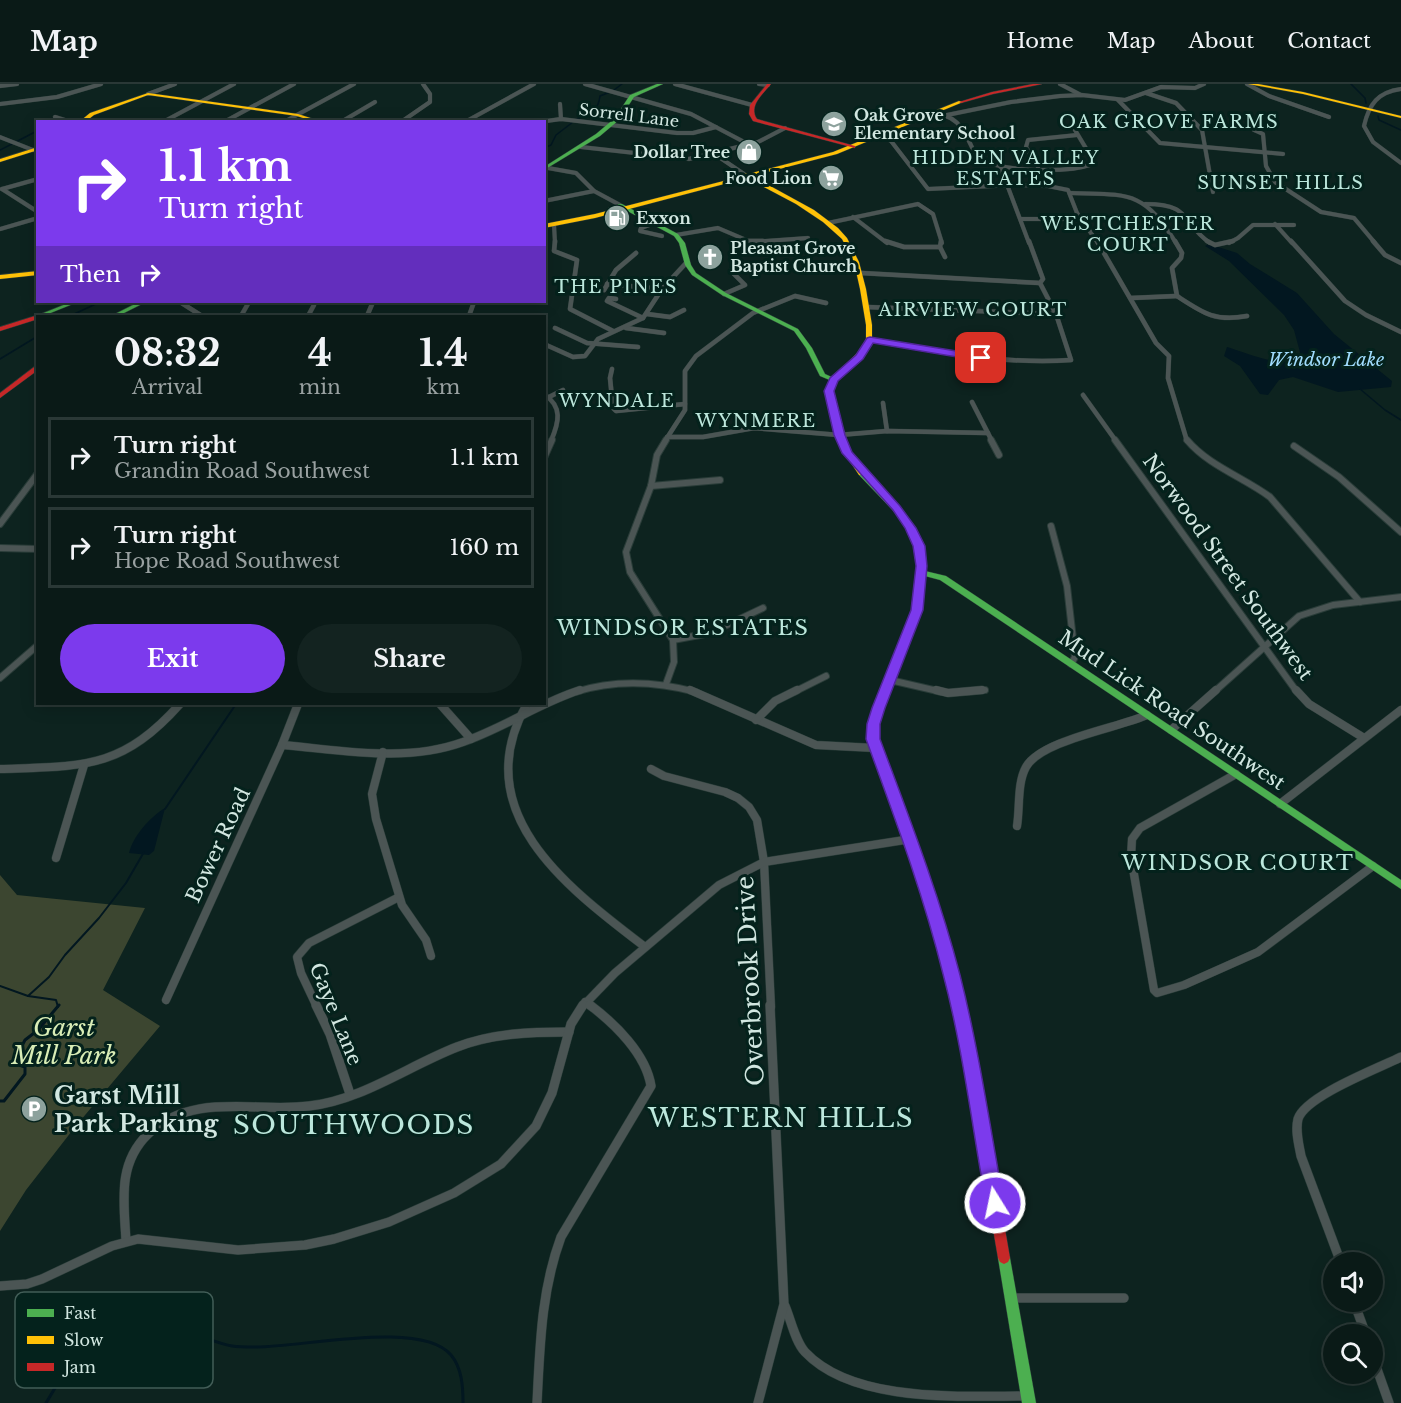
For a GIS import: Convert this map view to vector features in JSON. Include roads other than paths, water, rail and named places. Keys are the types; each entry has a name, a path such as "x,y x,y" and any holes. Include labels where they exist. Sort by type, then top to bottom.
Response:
{"street":[{"path":"0,86 17,84"},
{"path":"0,104 57,97 101,84"},
{"path":"84,120 92,114 175,84"},
{"path":"167,120 234,84"},
{"path":"227,120 294,84"},
{"path":"287,120 354,84"},
{"path":"404,120 429,104 431,96 423,84"},
{"path":"469,120 534,84"},
{"path":"585,84 691,114 748,144"},
{"path":"546,168 581,147 610,125 632,96 661,84"},
{"path":"675,84 752,105"},
{"path":"765,84 752,105 751,114 755,120 850,146 966,97 1023,84"},
{"path":"548,225 850,146 882,136 984,95 1040,84"},
{"path":"1060,84 1082,96"},
{"path":"926,112 942,113 1020,100 1082,96 1128,100 1164,86 1195,88 1204,84"},
{"path":"1248,84 1371,108"},
{"path":"1248,84 1268,96 1329,117"},
{"path":"1264,84 1401,115"},
{"path":"1401,89 1380,93 1375,98 1364,123 1366,133 1378,146 1401,163"},
{"path":"1146,93 1178,104 1202,130 1213,192"},
{"path":"148,94 295,115 314,120"},
{"path":"1118,100 1139,119 1156,142 1283,154"},
{"path":"344,120 375,102"},
{"path":"560,104 561,119"},
{"path":"942,113 963,128 978,160 1000,166 1078,169 1092,165 1092,157 1076,133 1028,140 1026,147 1038,167"},
{"path":"55,117 64,120"},
{"name":"Sorrell Lane","path":"546,121 561,119 685,134 716,126"},
{"path":"581,147 682,159 748,144 785,128"},
{"path":"1254,130 1263,135 1263,153 1270,176 1280,187 1321,212 1353,217 1383,252 1401,263"},
{"path":"0,136 35,149"},
{"path":"882,136 891,141 926,188 1009,186 1067,189 1080,219 1095,238 1156,343 1169,357 1168,378 1187,441 1206,459 1254,485 1270,497 1360,602"},
{"path":"0,161 35,149"},
{"path":"713,153 828,224 847,242 861,273 870,340 860,357 834,380 829,393"},
{"path":"1000,166 1043,279 1040,283"},
{"path":"546,168 576,173 594,190 676,235 694,274 724,294 796,330 809,348 822,374 839,435 850,458 897,508 911,528 921,555 914,622 874,724 875,748 911,839 937,918 964,1027 1028,1400 912,1396 868,1391 852,1386 821,1368 802,1351 784,1304"},
{"path":"622,207 746,175"},
{"path":"36,180 2,189 36,211"},
{"path":"546,201 594,190"},
{"path":"1070,193 1121,194 1145,204 1177,208 1194,225 1204,241 1214,245 1236,240 1253,225 1294,225"},
{"path":"828,224 918,204 927,207 934,215 942,244 940,247 945,257"},
{"path":"1145,204 1166,227 1182,253 1182,258 1172,268 1177,296"},
{"path":"854,217 889,244 904,247 940,247"},
{"path":"0,229 36,219"},
{"path":"1021,219 1080,219"},
{"path":"655,223 641,228 640,231 663,236"},
{"path":"1275,224 1345,301 1366,315 1401,332"},
{"path":"548,225 556,232 554,251 577,261 570,309 613,331"},
{"path":"676,235 720,228 751,242 808,238"},
{"path":"604,290 619,266 636,252"},
{"path":"546,345 580,358 588,354 593,344 613,331 645,316 662,289 687,262"},
{"path":"724,294 745,285 732,273 732,268"},
{"path":"861,273 1040,283"},
{"path":"0,279 36,275"},
{"path":"870,340 996,360 1054,362 1071,360 1056,314 1040,283"},
{"path":"607,284 662,289"},
{"path":"666,684 674,662 674,640 630,572 626,560 627,545 651,486 657,455 684,410 684,376 687,366 696,356 758,311 798,296 826,303"},
{"path":"1131,298 1177,296 1216,319 1225,320 1247,316"},
{"path":"616,299 609,298 607,301 645,316 670,317 684,310"},
{"path":"43,315 73,303"},
{"path":"116,315 141,303"},
{"path":"182,303 200,315"},
{"path":"309,315 314,305"},
{"path":"866,307 1056,314"},
{"path":"0,329 36,318"},
{"path":"555,328 593,344 638,347"},
{"path":"623,328 664,333"},
{"path":"0,396 36,368"},
{"path":"612,369 610,378 613,408 616,411 685,404"},
{"path":"822,374 834,380"},
{"path":"547,395 563,390"},
{"path":"546,453 560,415 556,403 547,395"},
{"name":"Norwood Street Southwest","path":"1083,395 1303,699 1365,738"},
{"path":"972,402 999,455"},
{"path":"883,403 887,431"},
{"path":"667,437 703,437 754,428 839,435 887,431 988,433"},
{"path":"1294,447 1339,477 1401,532"},
{"path":"0,524 36,476"},
{"path":"651,486 720,480"},
{"path":"1051,526 1068,595 1075,657 1071,664"},
{"path":"0,548 36,549"},
{"path":"921,555 944,578"},
{"name":"Mud Lick Road Southwest","path":"921,572 944,578 1401,885"},
{"path":"1171,730 1292,621 1308,612 1401,597"},
{"path":"674,640 710,633 763,608"},
{"path":"0,678 36,647"},
{"path":"756,720 775,701 826,676"},
{"path":"890,680 948,693 985,690"},
{"path":"546,703 604,683 642,681 666,684 697,692 816,746 875,748"},
{"path":"0,769 84,765 110,759 136,747 156,732 179,705"},
{"name":"Bower Road","path":"166,1000 282,746 298,705"},
{"path":"441,705 471,739"},
{"path":"526,705 520,714 510,744 509,763 513,800 526,833 537,853 559,878 645,947"},
{"path":"282,746 382,752 429,751 471,739 501,727 520,714 542,705"},
{"path":"1280,804 1401,710"},
{"path":"1017,826 1025,770 1035,755 1147,715"},
{"path":"382,752 373,785 373,805 399,897 405,911 426,940 431,956"},
{"path":"56,858 84,765"},
{"name":"Overbrook Drive","path":"651,769 675,781 728,793 743,802 757,821 764,862 784,1304 758,1403"},
{"path":"1236,774 1140,828 1132,839 1132,865 1143,938 1154,990 1157,993 1184,986 1258,952 1373,866"},
{"path":"0,1286 19,1285 42,1279 126,1241 150,1240 238,1250 305,1245 334,1239 388,1222 454,1193 501,1164 527,1138 545,1110 552,1094 569,1032 585,1002 645,947 719,885 764,862 911,839"},
{"name":"Gaye Lane","path":"350,1094 328,1029 299,972 297,957 303,947 309,943 399,897"},
{"path":"537,1403 545,1292 554,1255 561,1237 651,1086 650,1074 644,1065 609,1021 585,1002"},
{"path":"126,1241 122,1181 126,1168 141,1142 160,1124 198,1107 228,1105 294,1108 314,1106 350,1094 476,1041 506,1034 569,1032"},
{"path":"1337,1252 1300,1149 1298,1120 1308,1105 1401,1057"},
{"path":"1011,1298 1124,1298"},
{"path":"1382,1384 1389,1403"}],"water":[{"name":"Windsor Lake","path":"1209,244 1237,253 1250,264 1297,293 1334,334 1392,381 1391,387 1338,392 1293,377 1279,380 1268,395 1260,394 1240,366 1224,356 1227,347 1265,359 1286,362 1294,360 1301,356 1294,330 1284,315 1229,261 1205,246"},
{"path":"165,808 154,851 149,855 129,853 134,840 143,828"}],"waterway":[{"path":"614,90 622,84"},
{"path":"1351,84 1365,98 1366,103"},
{"path":"574,120 592,112 600,96 610,92"},
{"path":"1378,116 1379,120 1401,130"},
{"path":"546,147 551,145 556,135 573,122"},
{"path":"0,150 35,132"},
{"path":"72,315 98,303"},
{"path":"0,359 36,337"},
{"path":"1360,389 1401,420"},
{"path":"165,809 235,705"},
{"path":"28,996 49,977 65,955 99,918 126,883 144,852"},
{"path":"0,986 28,996"},
{"path":"28,996 56,1000 58,1006"},
{"path":"0,1101 4,1101 25,1074 25,1067 13,1063 25,1040 38,1030 58,1006"},
{"path":"213,1340 243,1347 387,1337 414,1339 436,1344 455,1360 460,1372 463,1403"},
{"path":"46,1403 55,1388"}],"place":[{"name":"Oak Grove Elementary School","path":"834,124"},
{"name":"Dollar Tree","path":"749,152"},
{"name":"Food Lion","path":"831,178"},
{"name":"Exxon","path":"617,218"},
{"name":"Pleasant Grove Baptist Church","path":"710,257"},
{"name":"Garst Mill Park Parking","path":"34,1109"}],"district":[{"name":"OAK GROVE FARMS","path":"1169,122"},
{"name":"HIDDEN VALLEY ESTATES","path":"1006,168"},
{"name":"SUNSET HILLS","path":"1281,183"},
{"name":"WESTCHESTER COURT","path":"1128,234"},
{"name":"THE PINES","path":"616,287"},
{"name":"AIRVIEW COURT","path":"973,310"},
{"name":"WYNDALE","path":"617,401"},
{"name":"WYNMERE","path":"756,421"},
{"name":"WINDSOR ESTATES","path":"683,628"},
{"name":"WINDSOR COURT","path":"1238,863"},
{"name":"WESTERN HILLS","path":"781,1118"},
{"name":"SOUTHWOODS","path":"354,1125"}],"park label":[{"name":"Garst Mill Park","path":"64,1041"}]}
